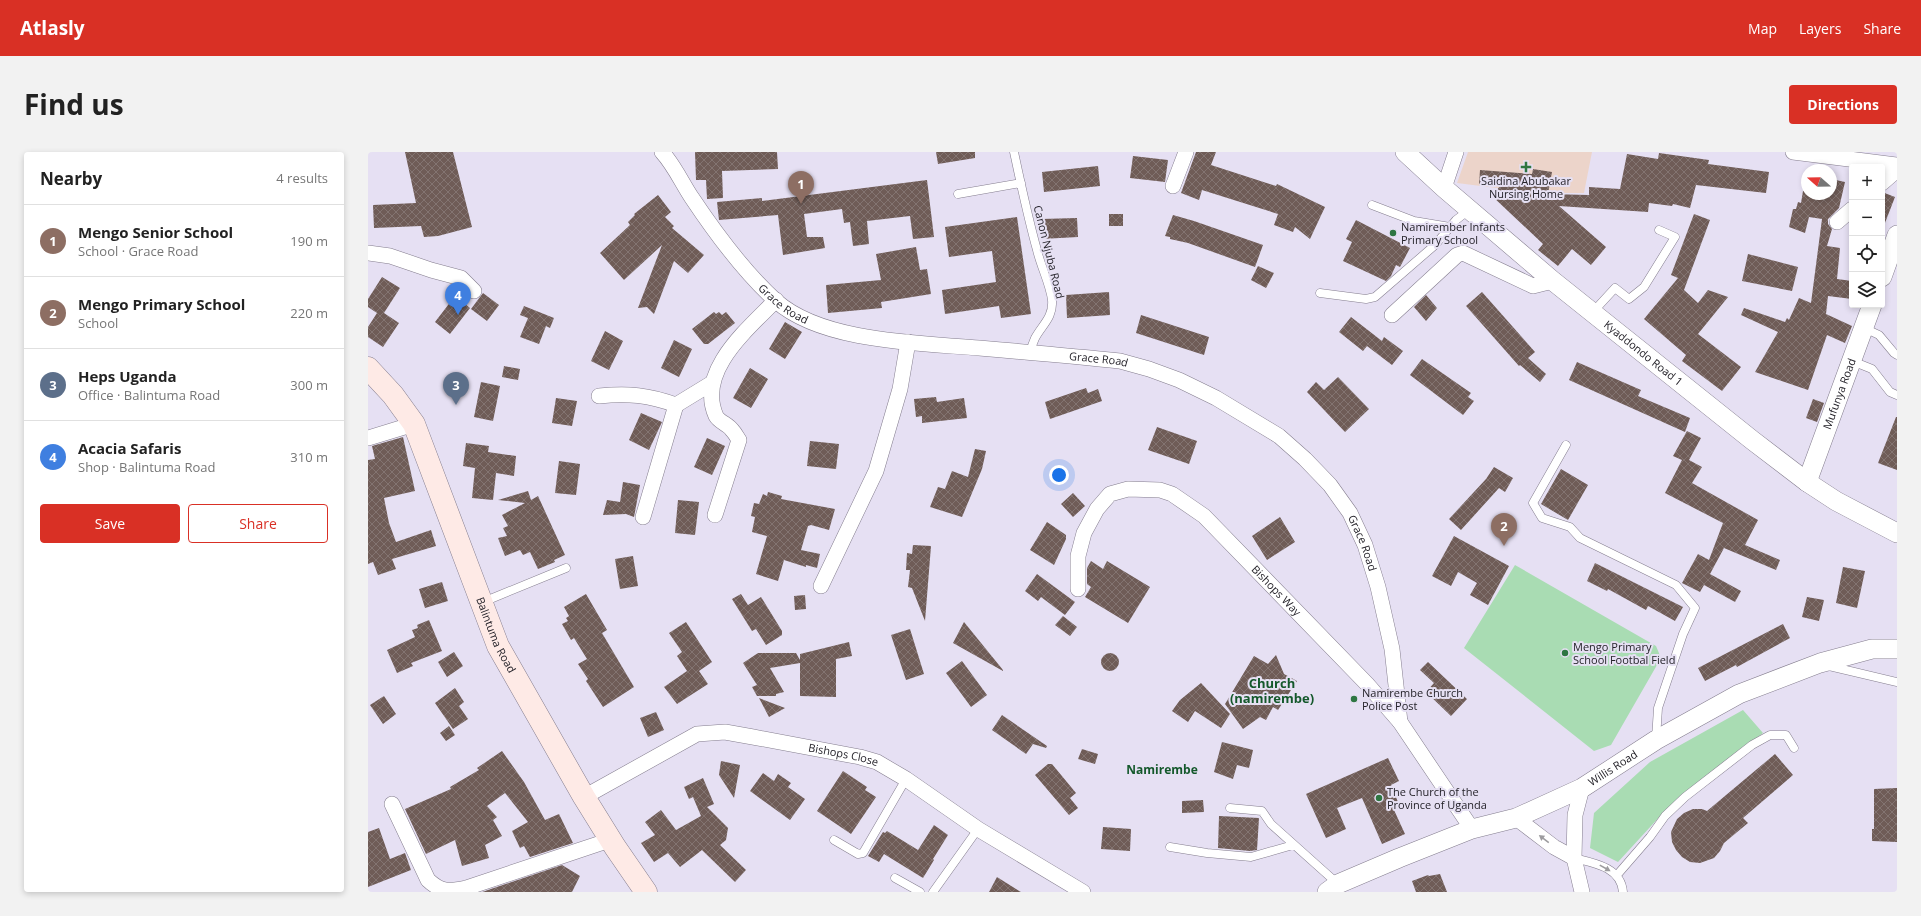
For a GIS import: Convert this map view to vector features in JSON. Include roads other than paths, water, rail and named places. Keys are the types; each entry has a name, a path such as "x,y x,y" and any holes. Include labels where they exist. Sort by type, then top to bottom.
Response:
{"main road":[{"name":"Balintuma Road","path":"368,368 394,395 414,424 498,646 584,797 610,840 646,892"}],"street":[{"name":"Grace Road","path":"662,152 724,244 776,300 788,310 811,323 839,332 908,342 1120,361 1149,369 1179,380 1216,398 1279,436 1305,459 1330,485 1350,513 1365,545 1380,594 1392,649 1400,722"},
{"path":"1173,186 1186,152"},
{"name":"Kyaddondo Road 1","path":"1405,152 1469,210 1552,281 1752,440 1807,482 1836,501 1897,533"},
{"path":"1444,188 1456,152"},
{"path":"1792,152 1897,165"},
{"path":"1885,180 1897,170"},
{"path":"1837,222 1849,212"},
{"path":"1884,272 1897,235"},
{"path":"368,253 390,256 431,270 461,278 474,292"},
{"path":"1392,315 1457,254 1463,253 1533,286 1552,281"},
{"path":"714,515 738,440 732,429 716,418 712,401 712,383 729,349 776,300"},
{"name":"Mufunya Road","path":"1807,482 1871,308"},
{"path":"821,586 876,471 900,389 908,342"},
{"path":"643,517 676,405 712,383"},
{"path":"599,396 626,394 656,397 676,405"},
{"path":"368,438 414,424"},
{"name":"Bishops Way","path":"1078,589 1078,556 1084,533 1097,509 1110,494 1128,489 1160,490 1172,494 1204,516 1367,684 1400,722 1472,829"},
{"name":"Willis Road","path":"1332,888 1399,858 1472,829 1516,818 1582,788 1656,740 1739,694 1820,664 1872,649 1897,649"},
{"name":"Bishops Close","path":"584,797 697,734 710,732 752,737 860,757 878,762 906,779 978,829 1083,892"},
{"path":"1582,788 1575,815 1574,858 1582,892"},
{"path":"392,804 428,880 436,891 443,892 459,890 610,840"},
{"path":"1516,818 1554,847 1574,858"}],"lane":[{"name":"Canon Njuba Road","path":"1014,152 1037,250 1052,301 1049,319 1036,335 1032,344 1031,352"},
{"path":"958,194 1021,183"},
{"path":"1372,205 1414,221 1450,227"},
{"path":"1320,293 1366,299 1375,297 1434,245 1450,227 1469,210"},
{"path":"1592,313 1615,288 1629,299 1644,287 1675,237 1659,230"},
{"path":"1864,328 1879,335 1897,355"},
{"path":"1852,361 1872,369 1890,392 1897,395"},
{"path":"1566,445 1532,503 1542,518 1570,527 1580,538 1676,585 1695,608 1683,634 1658,708 1656,740"},
{"path":"482,603 566,568"},
{"path":"1820,664 1897,682"},
{"path":"1617,875 1650,837 1665,816 1752,744 1770,735 1786,735 1794,748"},
{"path":"834,840 858,854 863,853 906,779"},
{"path":"1230,808 1262,811 1271,824 1293,845 1332,888"},
{"path":"933,892 978,829"},
{"path":"1170,847 1206,853 1251,857 1293,845"},
{"path":"1574,858 1602,865 1617,875 1623,892"},
{"path":"895,878 920,892"}],"place":[{"name":"Saidina Abubakar Nursing Home","path":"1526,167"},
{"name":"Mengo Senior School","path":"801,204"},
{"name":"Namirember Infants Primary School","path":"1393,233"},
{"name":"Acacia Safaris","path":"458,315"},
{"name":"Heps Uganda","path":"456,405"},
{"name":"Mengo Primary School","path":"1504,546"},
{"name":"Mengo Primary School Footbal Field","path":"1565,653"},
{"name":"Namirembe Church Police Post","path":"1354,699"},
{"name":"The Church of the Province of Uganda","path":"1379,798"}],"district":[{"name":"Church (namirembe)","path":"1272,690"},
{"name":"Namirembe","path":"1162,770"}]}
